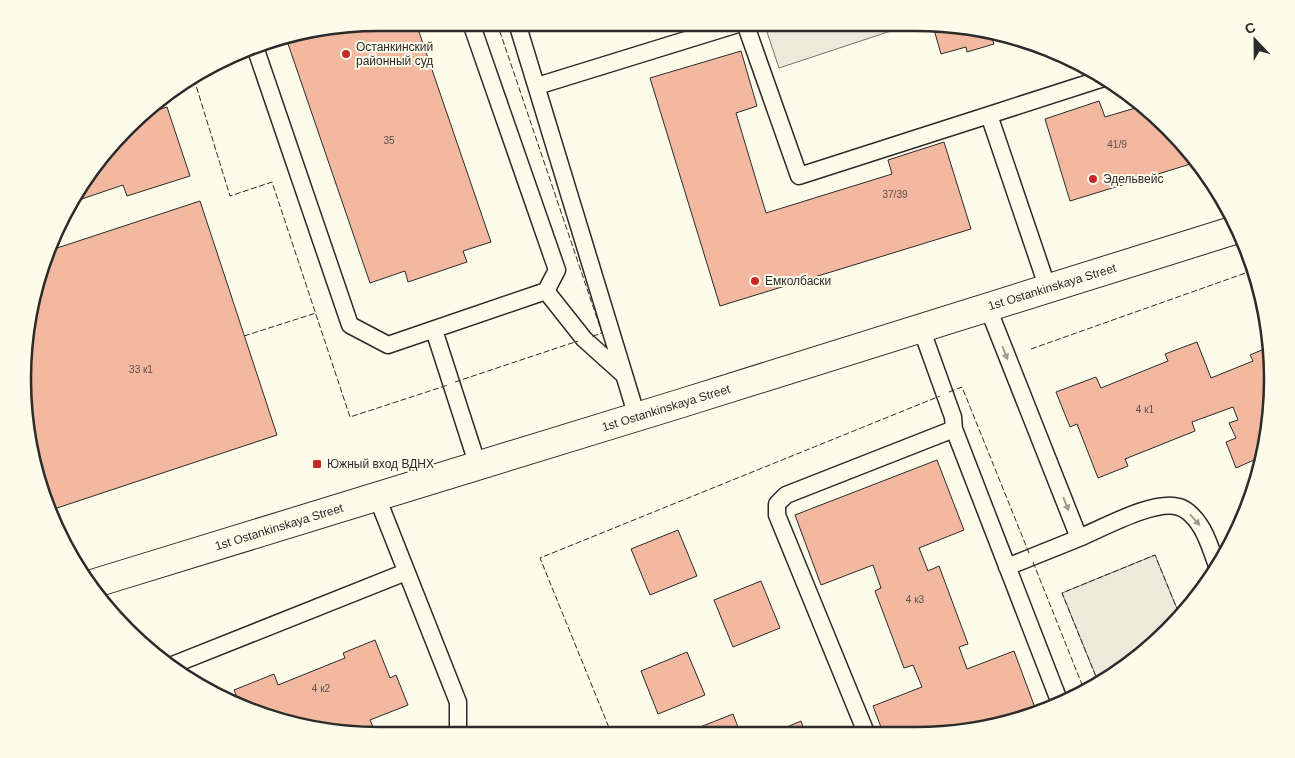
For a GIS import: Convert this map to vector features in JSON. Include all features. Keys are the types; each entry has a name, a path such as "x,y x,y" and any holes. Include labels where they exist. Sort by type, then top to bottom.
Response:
{"street":[{"name":"1st Ostankinskaya Street","path":"97,582 637,417 1231,231"}],"lane":[{"path":"257,54 350,325 388,345 546,291 557,270 474,31"},
{"path":"520,31 637,417"},
{"path":"537,86 715,31"},
{"path":"748,31 799,176 1095,81"},
{"path":"989,115 1048,289"},
{"path":"546,291 584,339 624,375"},
{"path":"988,308 1079,538"},
{"path":"921,328 953,417 954,430 1057,696"},
{"path":"434,330 478,466"},
{"path":"864,727 777,515 777,504 786,495 954,430"},
{"path":"377,497 458,702 458,727"},
{"path":"1007,567 1149,509 1164,505 1180,507 1191,514 1200,526 1214,558"},
{"path":"178,663 406,572"}],"shaded area":[{"path":"767,31 891,31 779,68"},
{"path":"1155,555 1177,608 1162,625 1128,655 1096,676 1062,593"}],"building":[{"path":"419,31 491,242 463,251 467,262 408,282 405,271 370,283 288,43 334,34"},
{"path":"935,32 984,38 993,40 994,44 967,52 966,47 941,54"},
{"path":"741,51 757,106 736,113 766,213 892,174 888,160 944,142 971,229 720,306 650,78"},
{"path":"1099,101 1105,117 1134,108 1162,133 1190,164 1070,201 1045,119"},
{"path":"167,107 190,176 127,196 123,185 82,199 103,167 133,133 160,109"},
{"path":"200,201 277,435 57,508 43,469 38,447 34,424 31,379 34,334 38,311 43,289 57,248"},
{"path":"1197,342 1211,378 1253,361 1250,355 1262,350 1263,402 1254,460 1236,468 1226,442 1236,438 1229,423 1238,420 1233,407 1192,422 1195,431 1125,459 1128,466 1098,478 1077,424 1070,427 1056,392 1096,377 1101,388 1168,361 1165,354"},
{"path":"937,460 964,530 919,548 928,571 939,566 968,644 959,647 967,669 1014,651 1034,706 1006,715 961,724 881,727 873,706 922,687 913,665 904,668 875,591 881,588 873,565 821,585 795,515"},
{"path":"678,530 697,576 650,595 631,549"},
{"path":"761,581 780,628 733,647 714,600"},
{"path":"375,640 390,678 396,675 408,705 370,720 373,727 356,726 334,724 289,715 236,696 234,690 274,674 278,685 345,658 343,653"},
{"path":"687,652 705,695 658,714 641,671"},
{"path":"733,714 738,727 700,727"},
{"path":"801,721 803,727 787,727"}],"fence":[{"path":"500,31 602,333 590,337"},
{"path":"196,84 230,196 272,182 350,417 448,385"},
{"path":"1031,349 1247,273"},
{"path":"244,336 316,313"},
{"path":"455,382 578,341"},
{"path":"949,392 962,387 1029,553"},
{"path":"609,727 540,558 940,396"},
{"path":"1096,676 1062,593 1155,555 1177,608"},
{"path":"1033,562 1082,684"}],"place":[{"name":"Останкинский районный суд","path":"346,54"},
{"name":"Эдельвейс","path":"1093,179"},
{"name":"Емколбаски","path":"755,281"},
{"name":"Южный вход ВДНХ","path":"317,464"}]}
